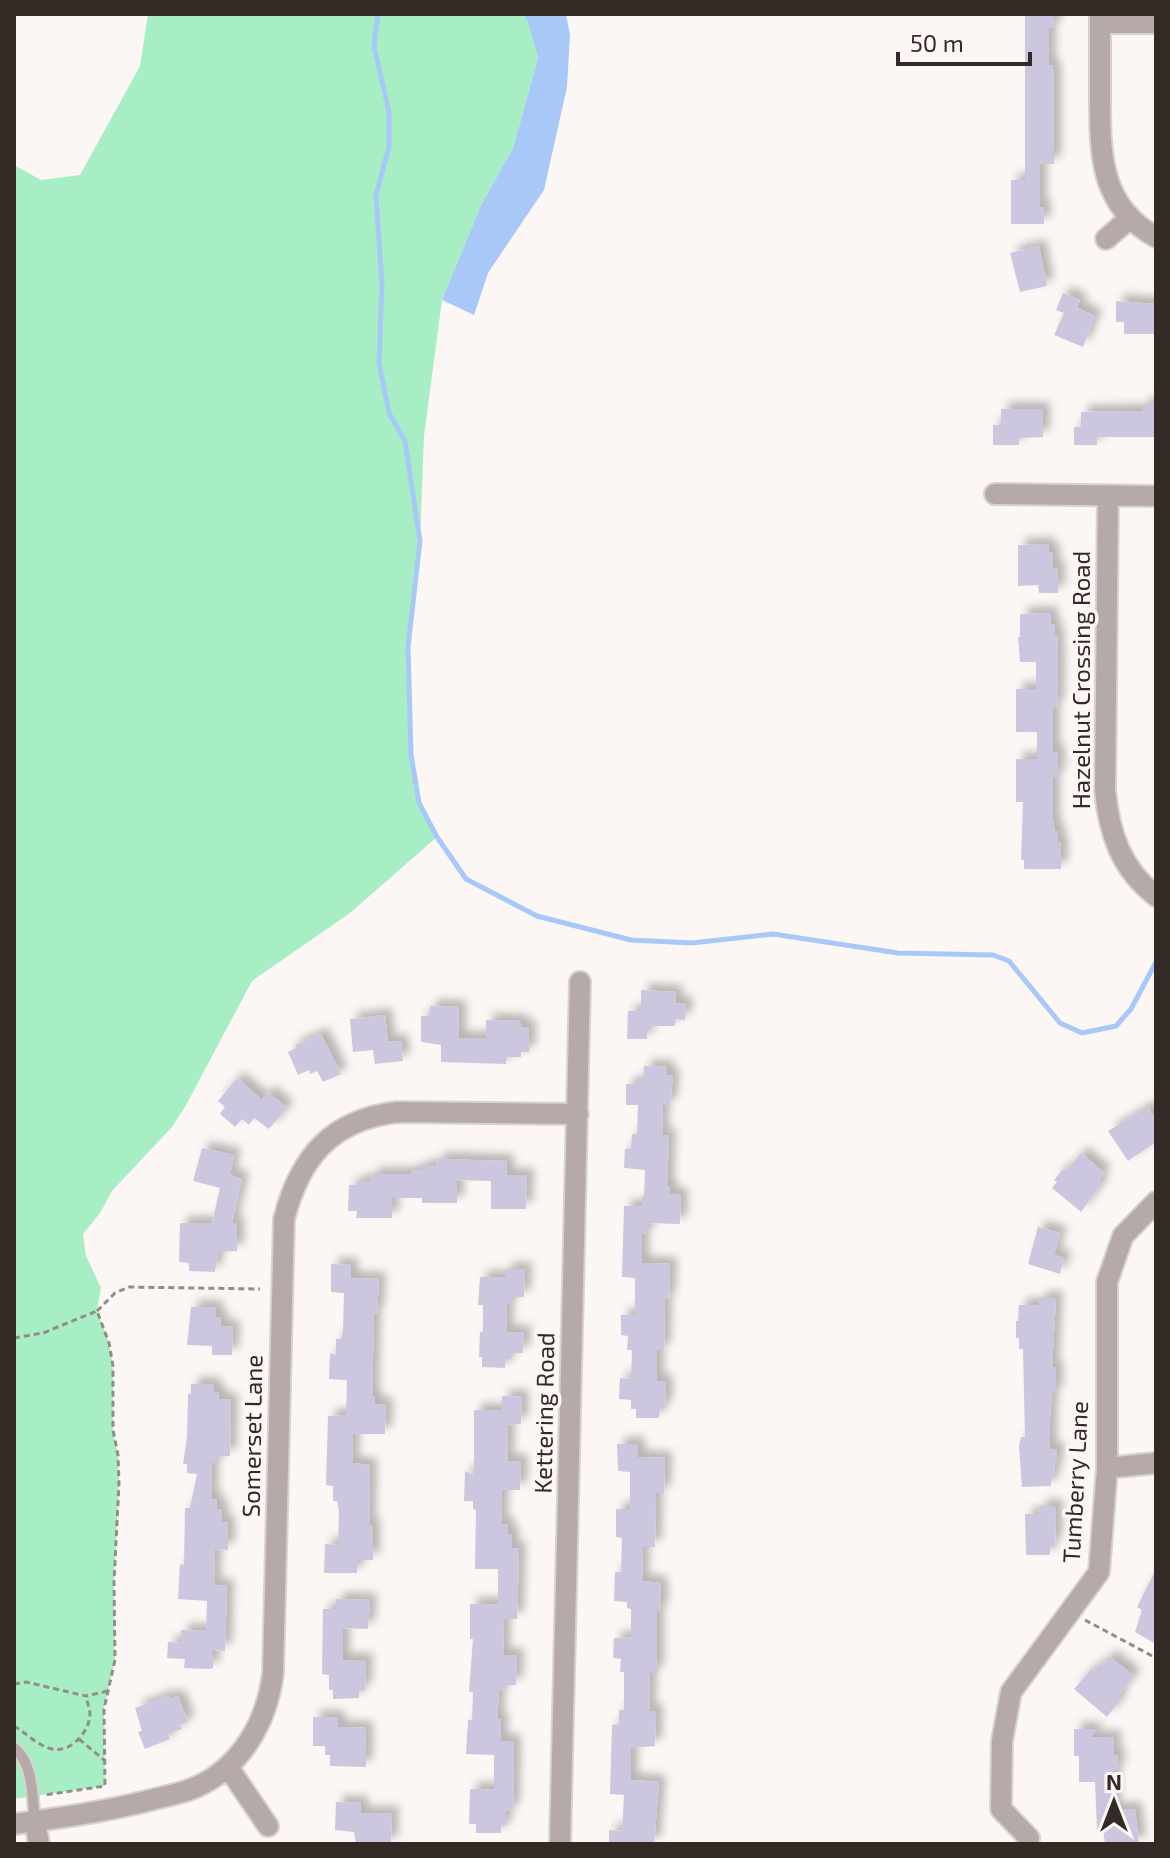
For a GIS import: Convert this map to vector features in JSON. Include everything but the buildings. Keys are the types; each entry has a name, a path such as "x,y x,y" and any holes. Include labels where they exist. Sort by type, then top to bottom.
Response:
{"street":[{"path":"1156,23 1100,19 1100,153 1105,178 1130,218 1156,237"},
{"path":"1106,239 1130,218"},
{"path":"995,494 1156,496"},
{"name":"Hazelnut Crossing Road","path":"1108,496 1105,790 1108,816 1113,837 1128,870 1156,896"},
{"name":"Kettering Road","path":"560,1844 580,982"},
{"name":"Somerset Lane","path":"24,1822 117,1809 192,1789 228,1767 261,1721 270,1692 284,1219 292,1188 304,1165 333,1136 361,1120 380,1114 578,1114"},
{"name":"Tumberry Lane","path":"1029,1838 1001,1809 1002,1741 1011,1692 1099,1572 1107,1468 1107,1282 1123,1236 1156,1202"},
{"path":"1107,1468 1156,1463"},
{"path":"228,1767 268,1826"},
{"path":"24,1822 39,1844"}],"lane":[{"path":"14,1748 22,1755 29,1774 31,1797 24,1822"}],"path":[{"path":"14,1338 43,1333 97,1311 115,1293 129,1287 260,1289"},
{"path":"31,1797 105,1786 104,1709 115,1660 114,1582 119,1483 113,1430 113,1366 109,1343 97,1311"},
{"path":"1070,1612 1156,1658"},
{"path":"14,1684 26,1682 86,1696 108,1691"},
{"path":"14,1726 50,1749 67,1748 79,1739 86,1728 90,1713 86,1696"},
{"path":"79,1739 104,1760"}],"green space":[{"path":"148,14 523,14 538,58 513,148 481,205 442,300 424,436 420,541 408,647 411,754 419,803 437,837 350,913 252,981 172,1127 112,1191 83,1234 86,1256 101,1288 97,1311 109,1343 113,1366 113,1430 118,1455 115,1660 104,1709 105,1786 14,1799 14,165 41,180 80,175 140,66"}],"water":[{"path":"523,14 566,14 570,35 567,87 544,190 488,273 474,315 442,300 481,205 513,148 538,58"}],"waterway":[{"path":"378,14 374,46 389,112 389,147 376,195 382,284 379,363 389,413 405,441 420,541 408,647 411,754 419,803 437,837 466,879 537,916 631,940 692,943 773,934 898,953 993,955 1009,961 1060,1023 1082,1033 1116,1026 1131,1009 1156,962"}]}
